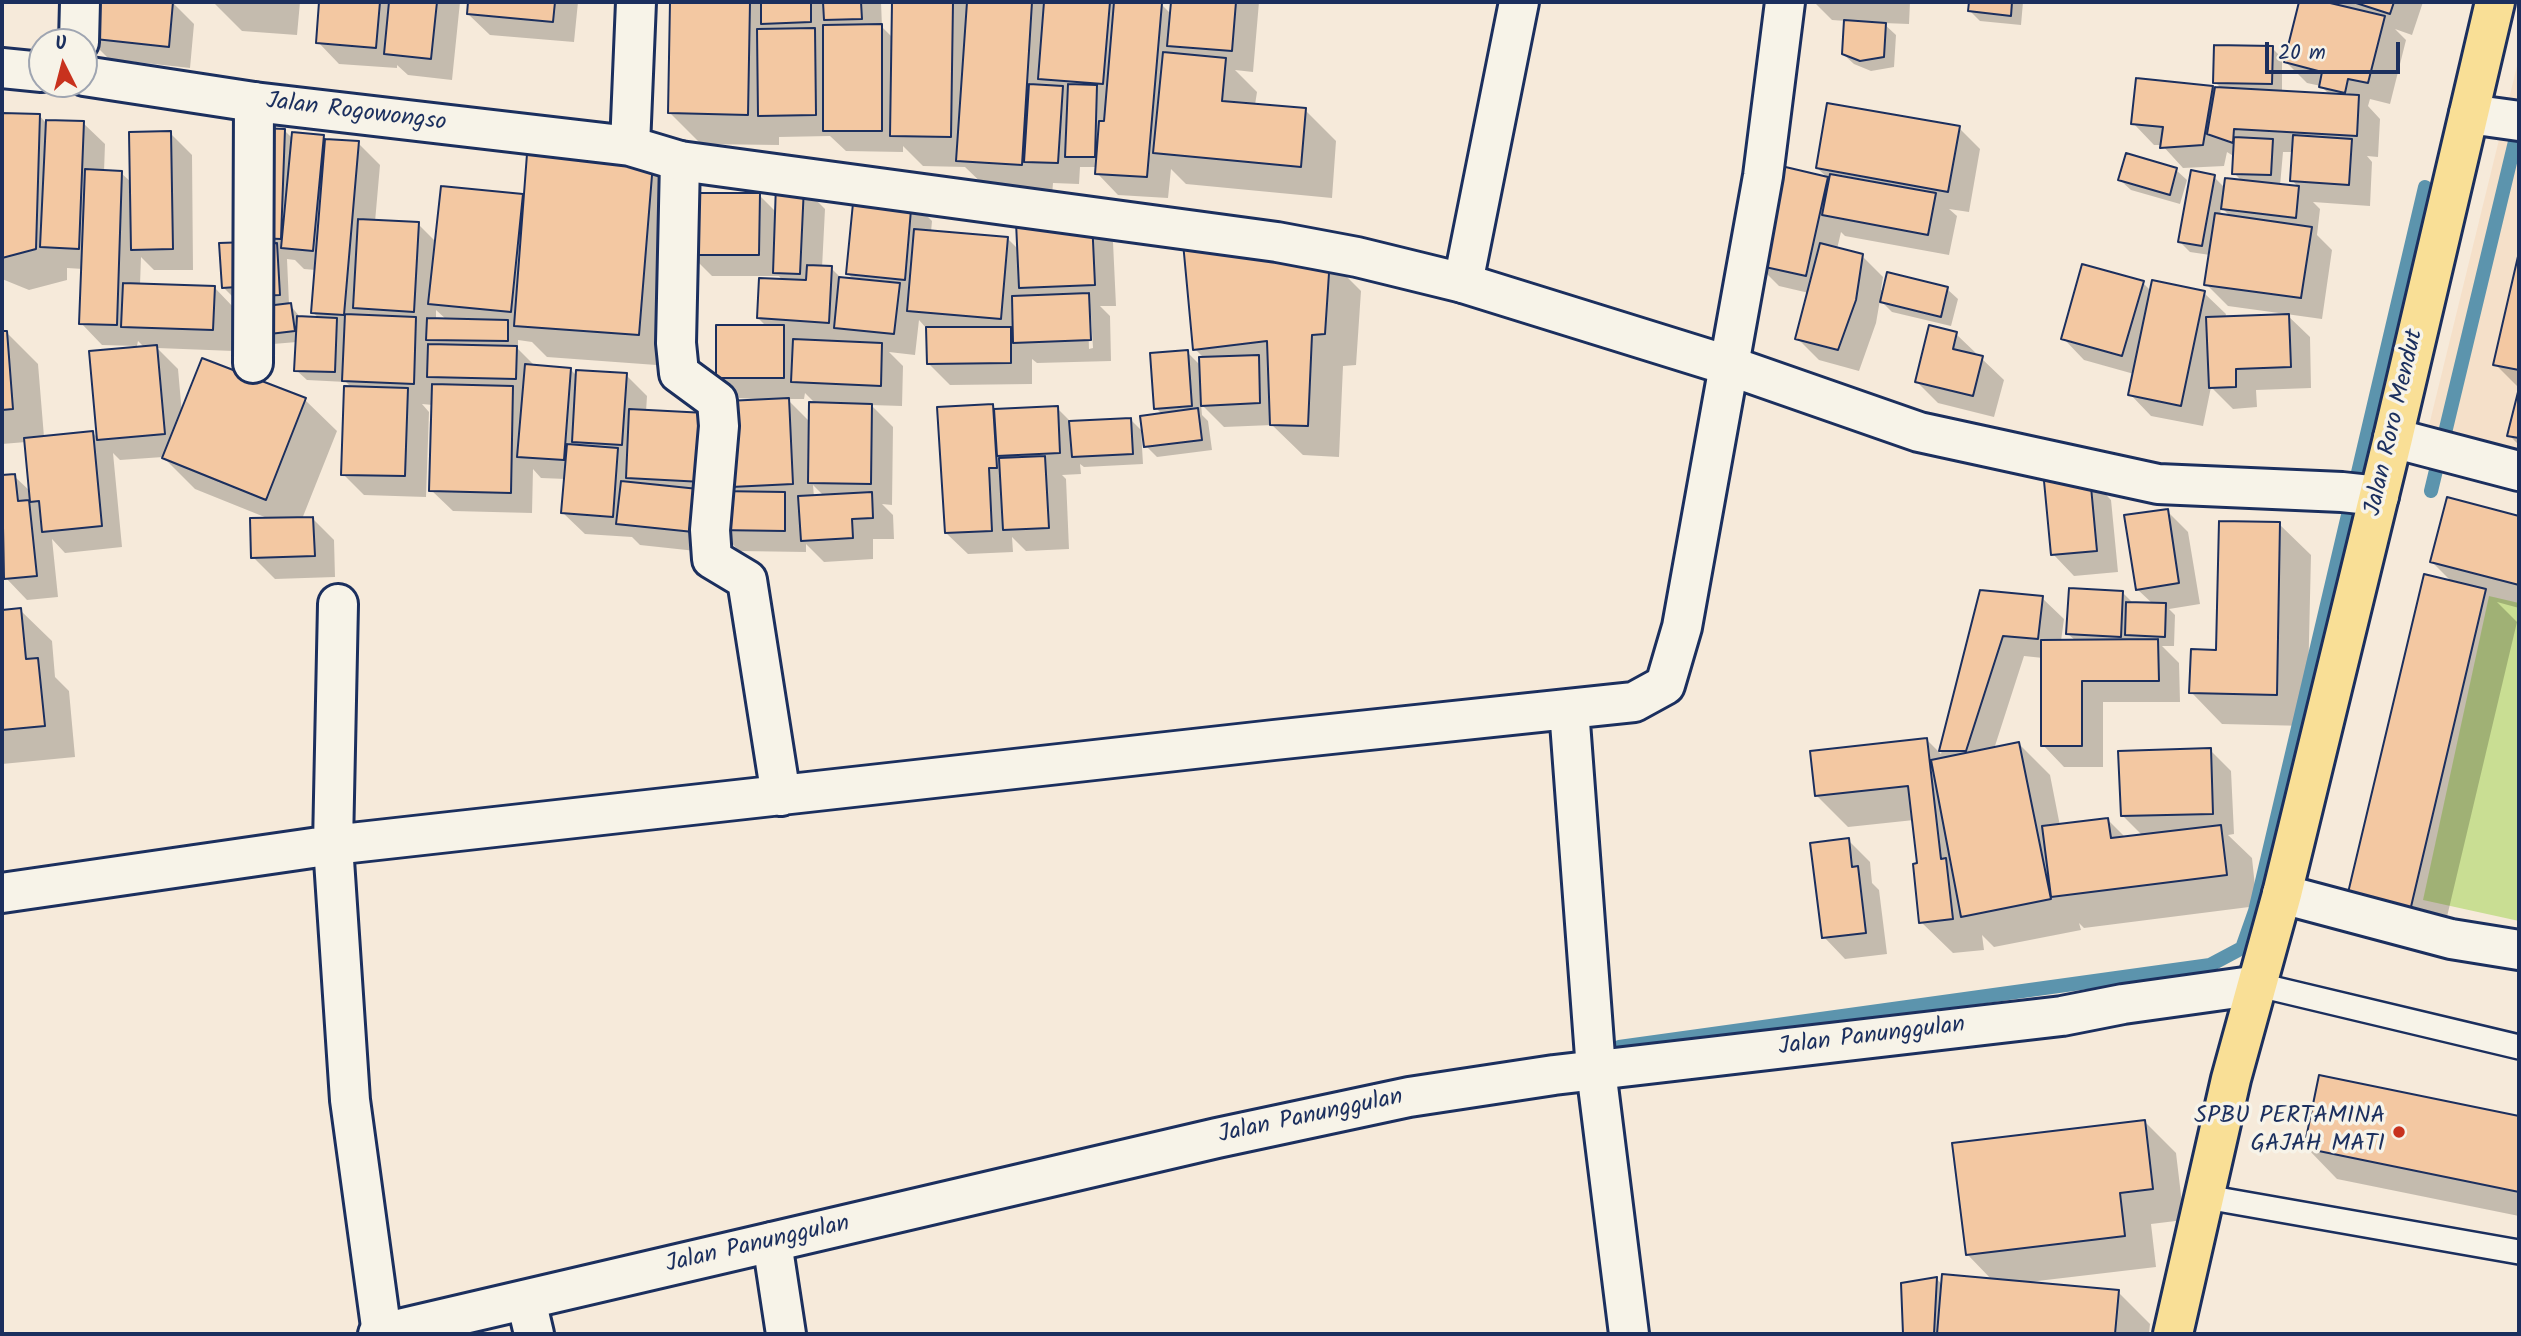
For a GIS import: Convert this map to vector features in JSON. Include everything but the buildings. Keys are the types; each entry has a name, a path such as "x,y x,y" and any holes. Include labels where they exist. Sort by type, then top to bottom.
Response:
{"main road":[{"name":"Jalan Roro Mendut","path":"2174,1334 2231,1079 2259,985 2294,845 2363,494 2425,446 2495,117 2495,2"}],"street":[{"path":"79,28 80,2"},
{"path":"629,146 636,2"},
{"path":"1463,283 1520,2"},
{"path":"2,893 333,845 1287,738 1634,702 1665,685 1682,627 1763,176 1785,2"},
{"path":"2,68 28,71"},
{"name":"Jalan Rogowongso","path":"98,78 254,103 629,146 680,161 1277,242 1357,257 1463,283 1727,365 1919,432 2158,484 2363,494"},
{"path":"253,363 254,103"},
{"path":"680,161 676,343 679,373 717,401 719,426 710,530 712,559 747,580 781,796"},
{"path":"2425,446 2519,471"},
{"path":"338,604 333,845 350,1100 381,1334"},
{"path":"1569,709 1596,1070 1629,1334"},
{"path":"2282,894 2451,939 2519,950"},
{"name":"Jalan Panunggulan","path":"381,1334 530,1317 772,1242 1217,1138 1409,1097 1596,1070 2062,1016 2123,1004 2259,985"},
{"path":"772,1242 786,1334"}],"lane":[{"path":"2259,985 2519,1047"},
{"path":"2206,1197 2519,1252"}],"shaded area":[{"path":"2519,58 2519,471 2424,446"}],"green space":[{"path":"2489,596 2519,603 2519,921 2423,900"}],"waterway":[{"path":"2431,491 2519,125"},
{"path":"1619,1047 2210,965 2242,948 2255,911 2425,187"}],"place":[{"name":"SPBU PERTAMINA GAJAH MATI","path":"2399,1132"}]}
